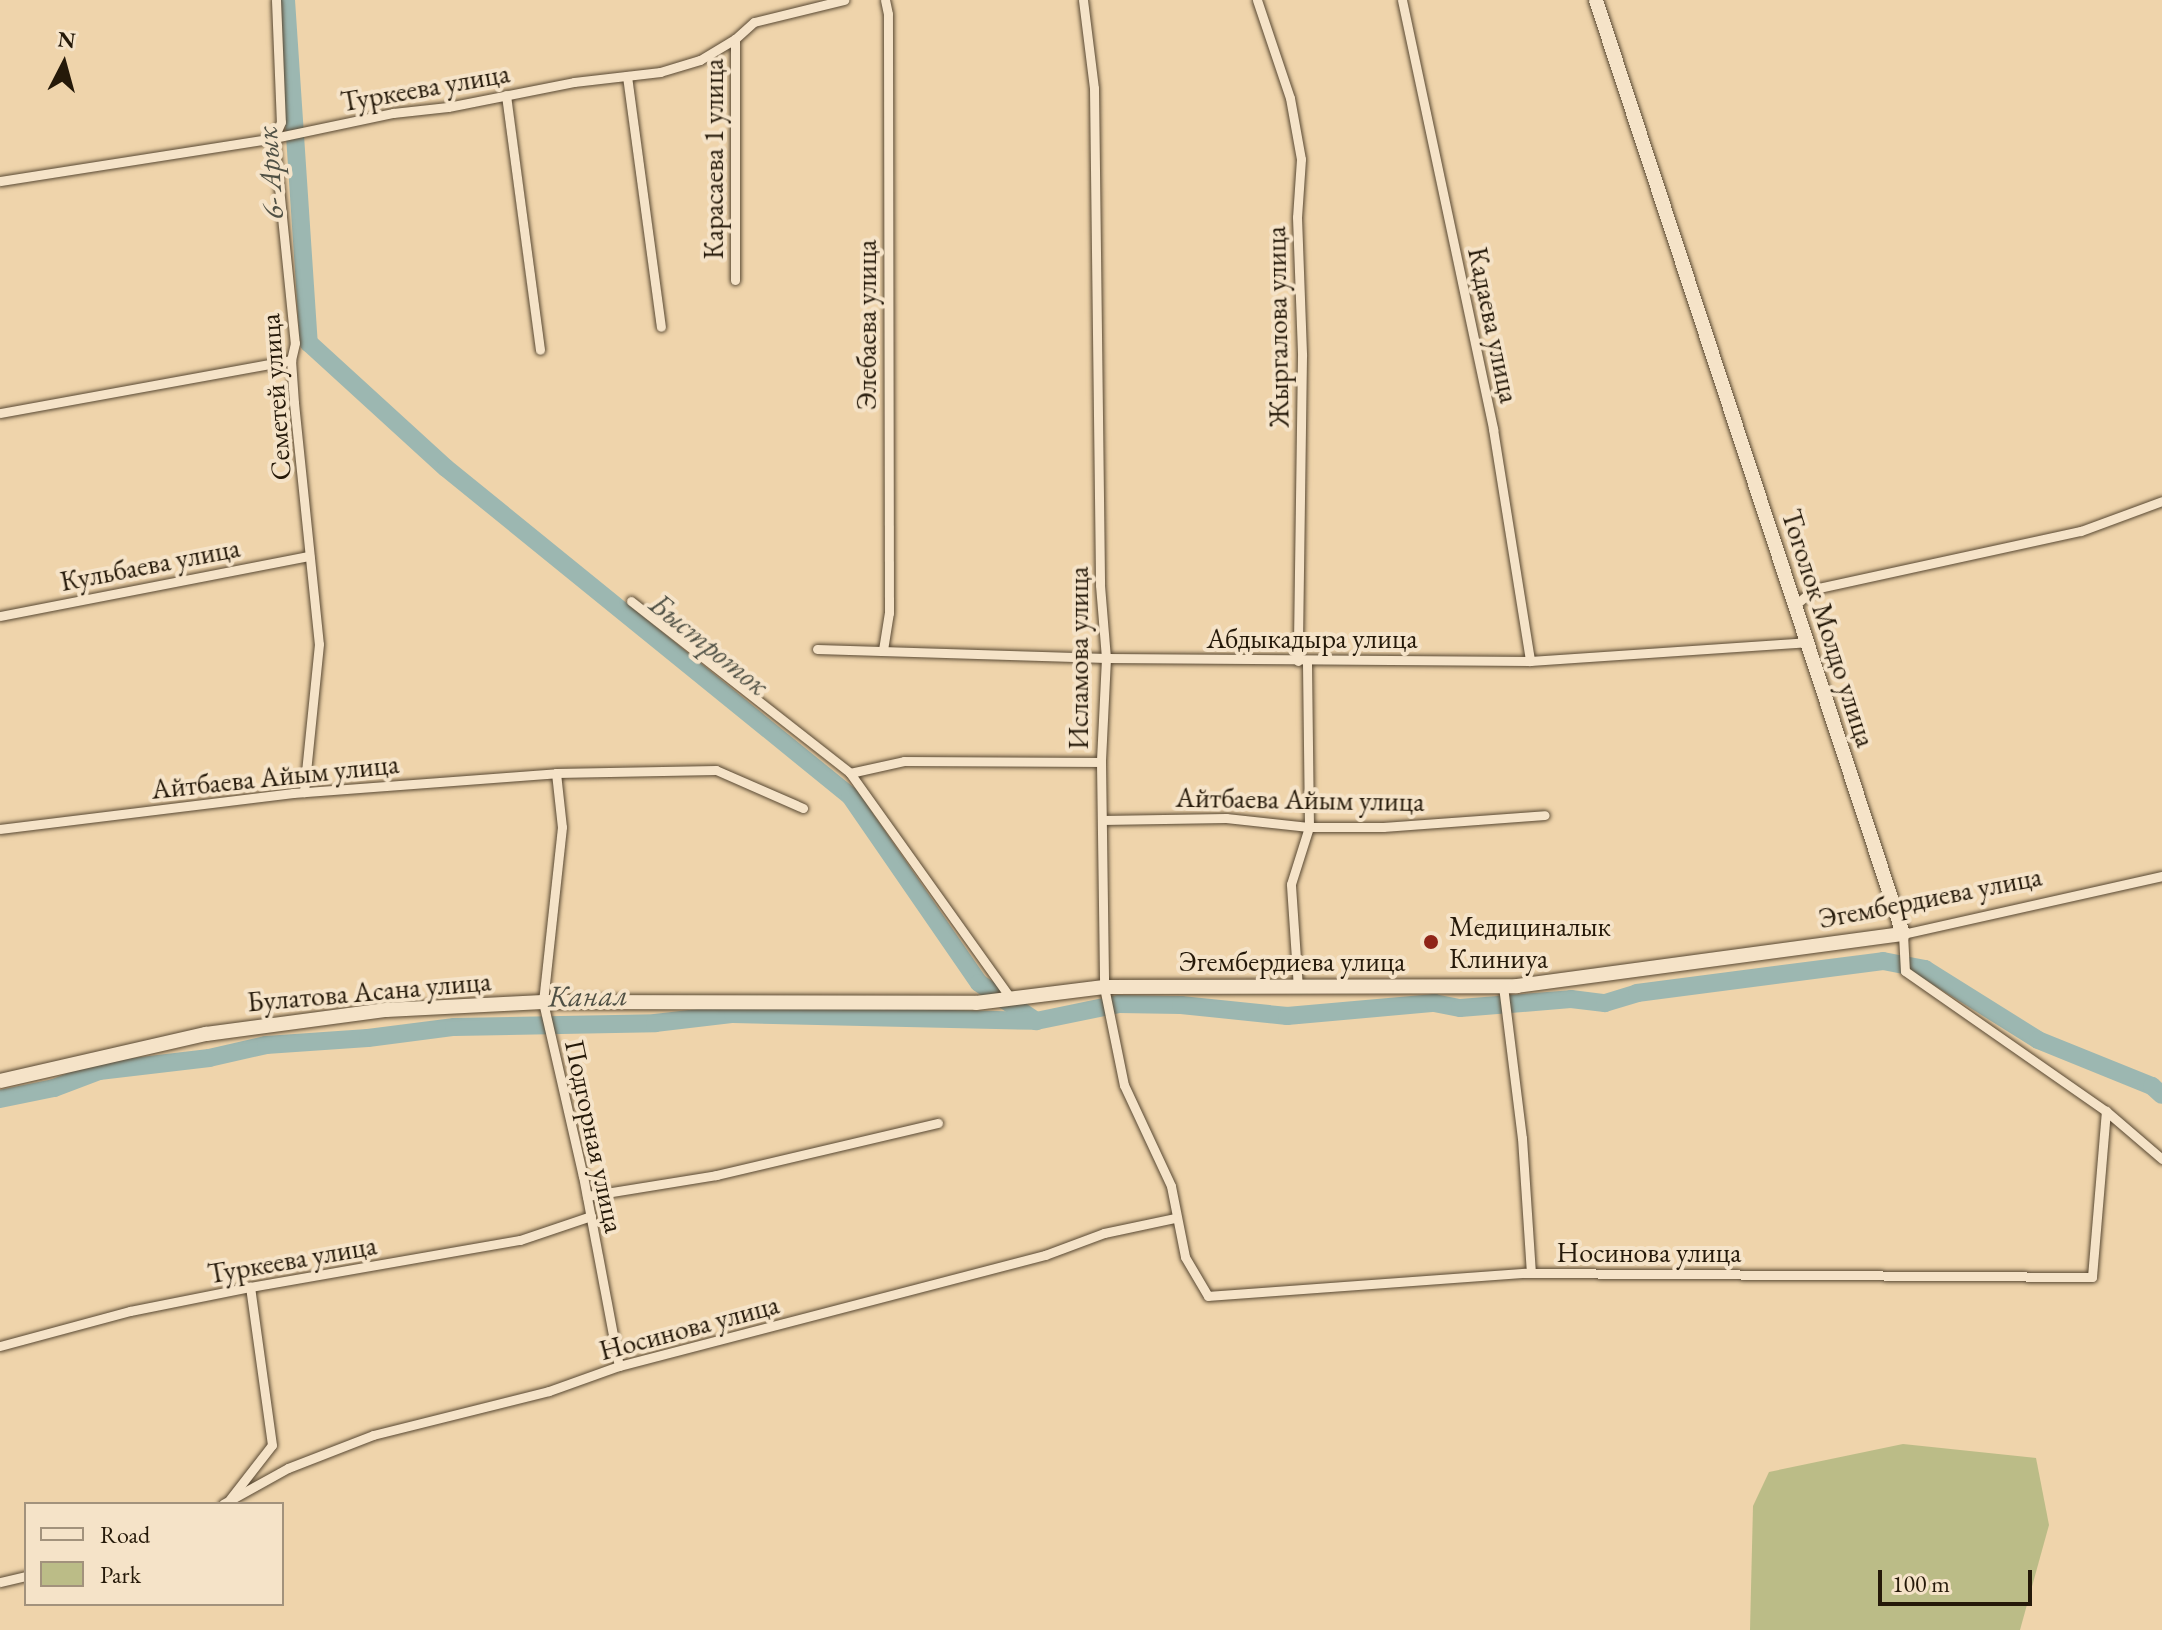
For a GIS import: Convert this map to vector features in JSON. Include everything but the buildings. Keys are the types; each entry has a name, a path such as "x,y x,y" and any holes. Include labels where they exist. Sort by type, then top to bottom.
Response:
{"street":[{"name":"Семетей улица","path":"276,0 281,122 274,138 295,343 291,360 319,644 304,792"},
{"name":"Туркеева улица","path":"0,181 274,138 393,113 660,72 700,60 735,39 754,22 844,0"},
{"name":"Элебаева улица","path":"883,650 889,613 888,14 885,0"},
{"name":"Исламова улица","path":"1083,0 1094,88 1100,585 1106,658 1101,762 1104,987 1124,1085 1171,1186 1185,1257 1208,1296"},
{"name":"Жыргалова улица","path":"1257,0 1290,98 1301,159 1297,217 1302,356 1303,661 1309,827 1291,884 1298,988"},
{"name":"Кадаева улица","path":"1402,0 1493,429 1530,661"},
{"name":"Тоголок Молдо улица","path":"1596,0 1903,934 1905,971 2106,1111 2162,1159"},
{"name":"Карасаева 1 улица","path":"735,39 735,280"},
{"path":"627,76 661,327"},
{"path":"506,95 540,350"},
{"path":"0,413 291,360"},
{"path":"1794,606 1814,589 2081,531 2162,501"},
{"name":"Кульбаева улица","path":"0,616 309,556"},
{"path":"631,601 850,773 1011,999"},
{"name":"Абдыкадыра улица","path":"817,649 1106,658 1530,661 1806,642"},
{"path":"850,773 904,761 1101,762"},
{"name":"Айтбаева Айым улица","path":"0,829 304,792 556,773 716,770 803,808"},
{"name":"Подгорная улица","path":"556,773 562,827 543,1002 587,1196 619,1366"},
{"name":"Айтбаева Айым улица","path":"1102,820 1226,818 1309,827 1383,827 1545,815"},
{"name":"Эгембердиева улица","path":"749,1001 976,1003 1104,987 1503,986 1903,934 2162,876"},
{"path":"1503,986 1522,1138 1531,1273"},
{"name":"Булатова Асана улица","path":"0,1081 206,1034 386,1010 543,1002 749,1001"},
{"name":"Носинова улица","path":"1208,1296 1531,1273 2092,1277 2106,1111"},
{"path":"587,1196 716,1175 938,1123"},
{"name":"Туркеева улица","path":"0,1346 130,1311 520,1240 591,1216"},
{"name":"Носинова улица","path":"226,1502 288,1468 373,1435 549,1391 619,1366 1045,1255 1104,1233 1175,1218"},
{"path":"226,1502 272,1445 270,1405 250,1287"},
{"path":"0,1582 24,1576"}],"green space":[{"path":"1903,1444 2036,1458 2049,1525 2020,1630 1750,1630 1753,1506 1769,1472"}],"waterway":[{"name":"Быстроток","path":"286,0 309,343 446,468 850,796 979,983 1036,1021"},
{"name":"Канал","path":"0,1099 54,1088 99,1071 209,1058 266,1045 368,1038 454,1027 655,1023 733,1014 1036,1021 1119,1004 1181,1005 1287,1016 1434,1003 1460,1008 1571,999 1605,1003 1637,993 1883,961 1925,969 2038,1040 2152,1086 2162,1095"}],"place":[{"name":"Медициналык Клиниуа","path":"1431,942"}],"water label":[{"name":"6- Арык","path":"270,173"}]}
